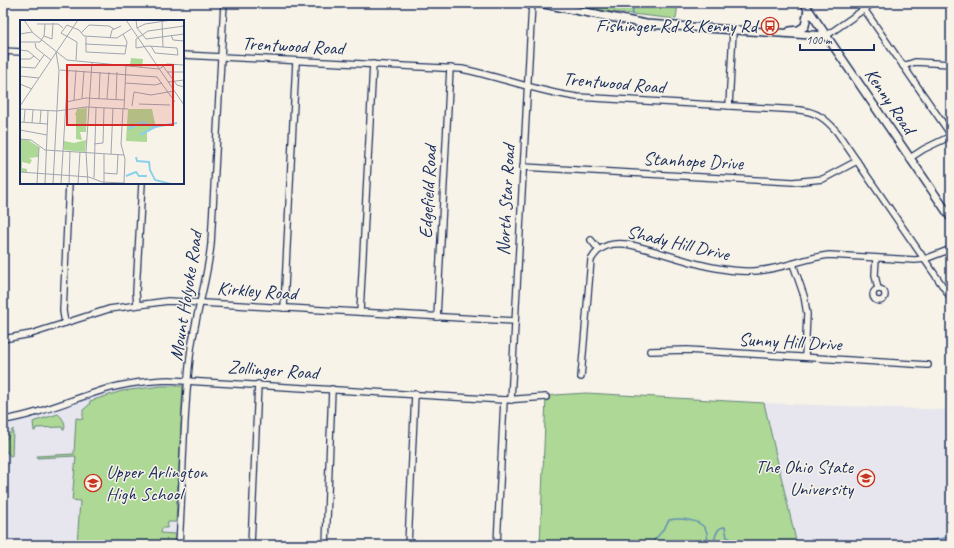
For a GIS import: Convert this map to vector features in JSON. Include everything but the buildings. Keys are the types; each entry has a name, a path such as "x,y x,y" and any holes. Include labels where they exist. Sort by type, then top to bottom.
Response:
{"main road":[{"path":"539,3 628,21 733,31 826,36"},
{"path":"780,34 803,28 807,21 806,6"},
{"name":"Kenny Road","path":"806,6 951,218"}],"street":[{"name":"Mount Holyoke Road","path":"179,545 188,380 194,326 208,273 211,244 224,3"},
{"name":"North Star Road","path":"510,400 532,3"},
{"path":"826,36 873,3"},
{"path":"864,9 951,136 924,149 910,158"},
{"path":"729,106 733,31"},
{"path":"3,83 4,51 20,52"},
{"name":"Trentwood Road","path":"184,55 450,68 481,73 550,93 578,97 800,110 815,113 828,122 837,132 951,298"},
{"path":"284,308 296,61"},
{"path":"903,66 915,62 951,64"},
{"path":"360,312 373,64"},
{"name":"Edgefield Road","path":"437,317 450,68"},
{"name":"Stanhope Drive","path":"523,167 793,182 823,179 857,161"},
{"path":"64,323 62,311 69,184"},
{"path":"137,305 136,292 142,184"},
{"path":"581,377 591,260 599,250 591,240"},
{"name":"Shady Hill Drive","path":"599,250 611,244 622,243 719,269 755,271 793,264 815,257 829,256 925,259 951,249"},
{"path":"876,258 875,275 878,289"},
{"path":"793,264 804,296 807,314 805,357"},
{"name":"Kirkley Road","path":"3,339 20,337 109,309 168,301 514,321"},
{"name":"Sunny Hill Drive","path":"650,351 687,350 928,365"},
{"name":"Zollinger Road","path":"3,420 45,411 97,392 126,384 150,381 188,380 504,400 546,397"},
{"path":"251,545 258,384"},
{"path":"326,545 332,389"},
{"path":"408,545 415,394"},
{"path":"497,545 504,400"}],"shaded area":[{"name":"Upper Arlington High School","path":"188,380 179,545 3,545 3,420 111,388"},
{"name":"The Ohio State University","path":"764,403 951,410 951,545 797,545"}],"green space":[{"path":"573,3 678,3 676,19 605,11"},
{"path":"161,386 183,386 176,522 168,522 167,528 162,528 161,533 175,534 175,545 91,545 91,541 79,542 77,545 80,501 72,500 76,456 37,458 37,456 74,454 76,418 83,419 83,410 89,405 90,401 122,391"},
{"path":"586,393 764,403 797,545 540,545 546,397"},
{"path":"58,414 64,423 64,430 62,427 36,428 34,431 33,422"},
{"path":"13,429 12,456 10,456 3,448 3,443"}],"waterway":[{"path":"632,15 634,3"},
{"path":"648,545 660,534 669,520 678,519 695,521 703,526 707,532 708,543 713,544 718,530 725,527 727,537 741,545"},
{"path":"901,545 951,537"}],"place":[{"name":"Fishinger Rd & Kenny Rd","path":"770,26"},
{"name":"The Ohio State University","path":"866,478"},
{"name":"Upper Arlington High School","path":"93,483"}]}
